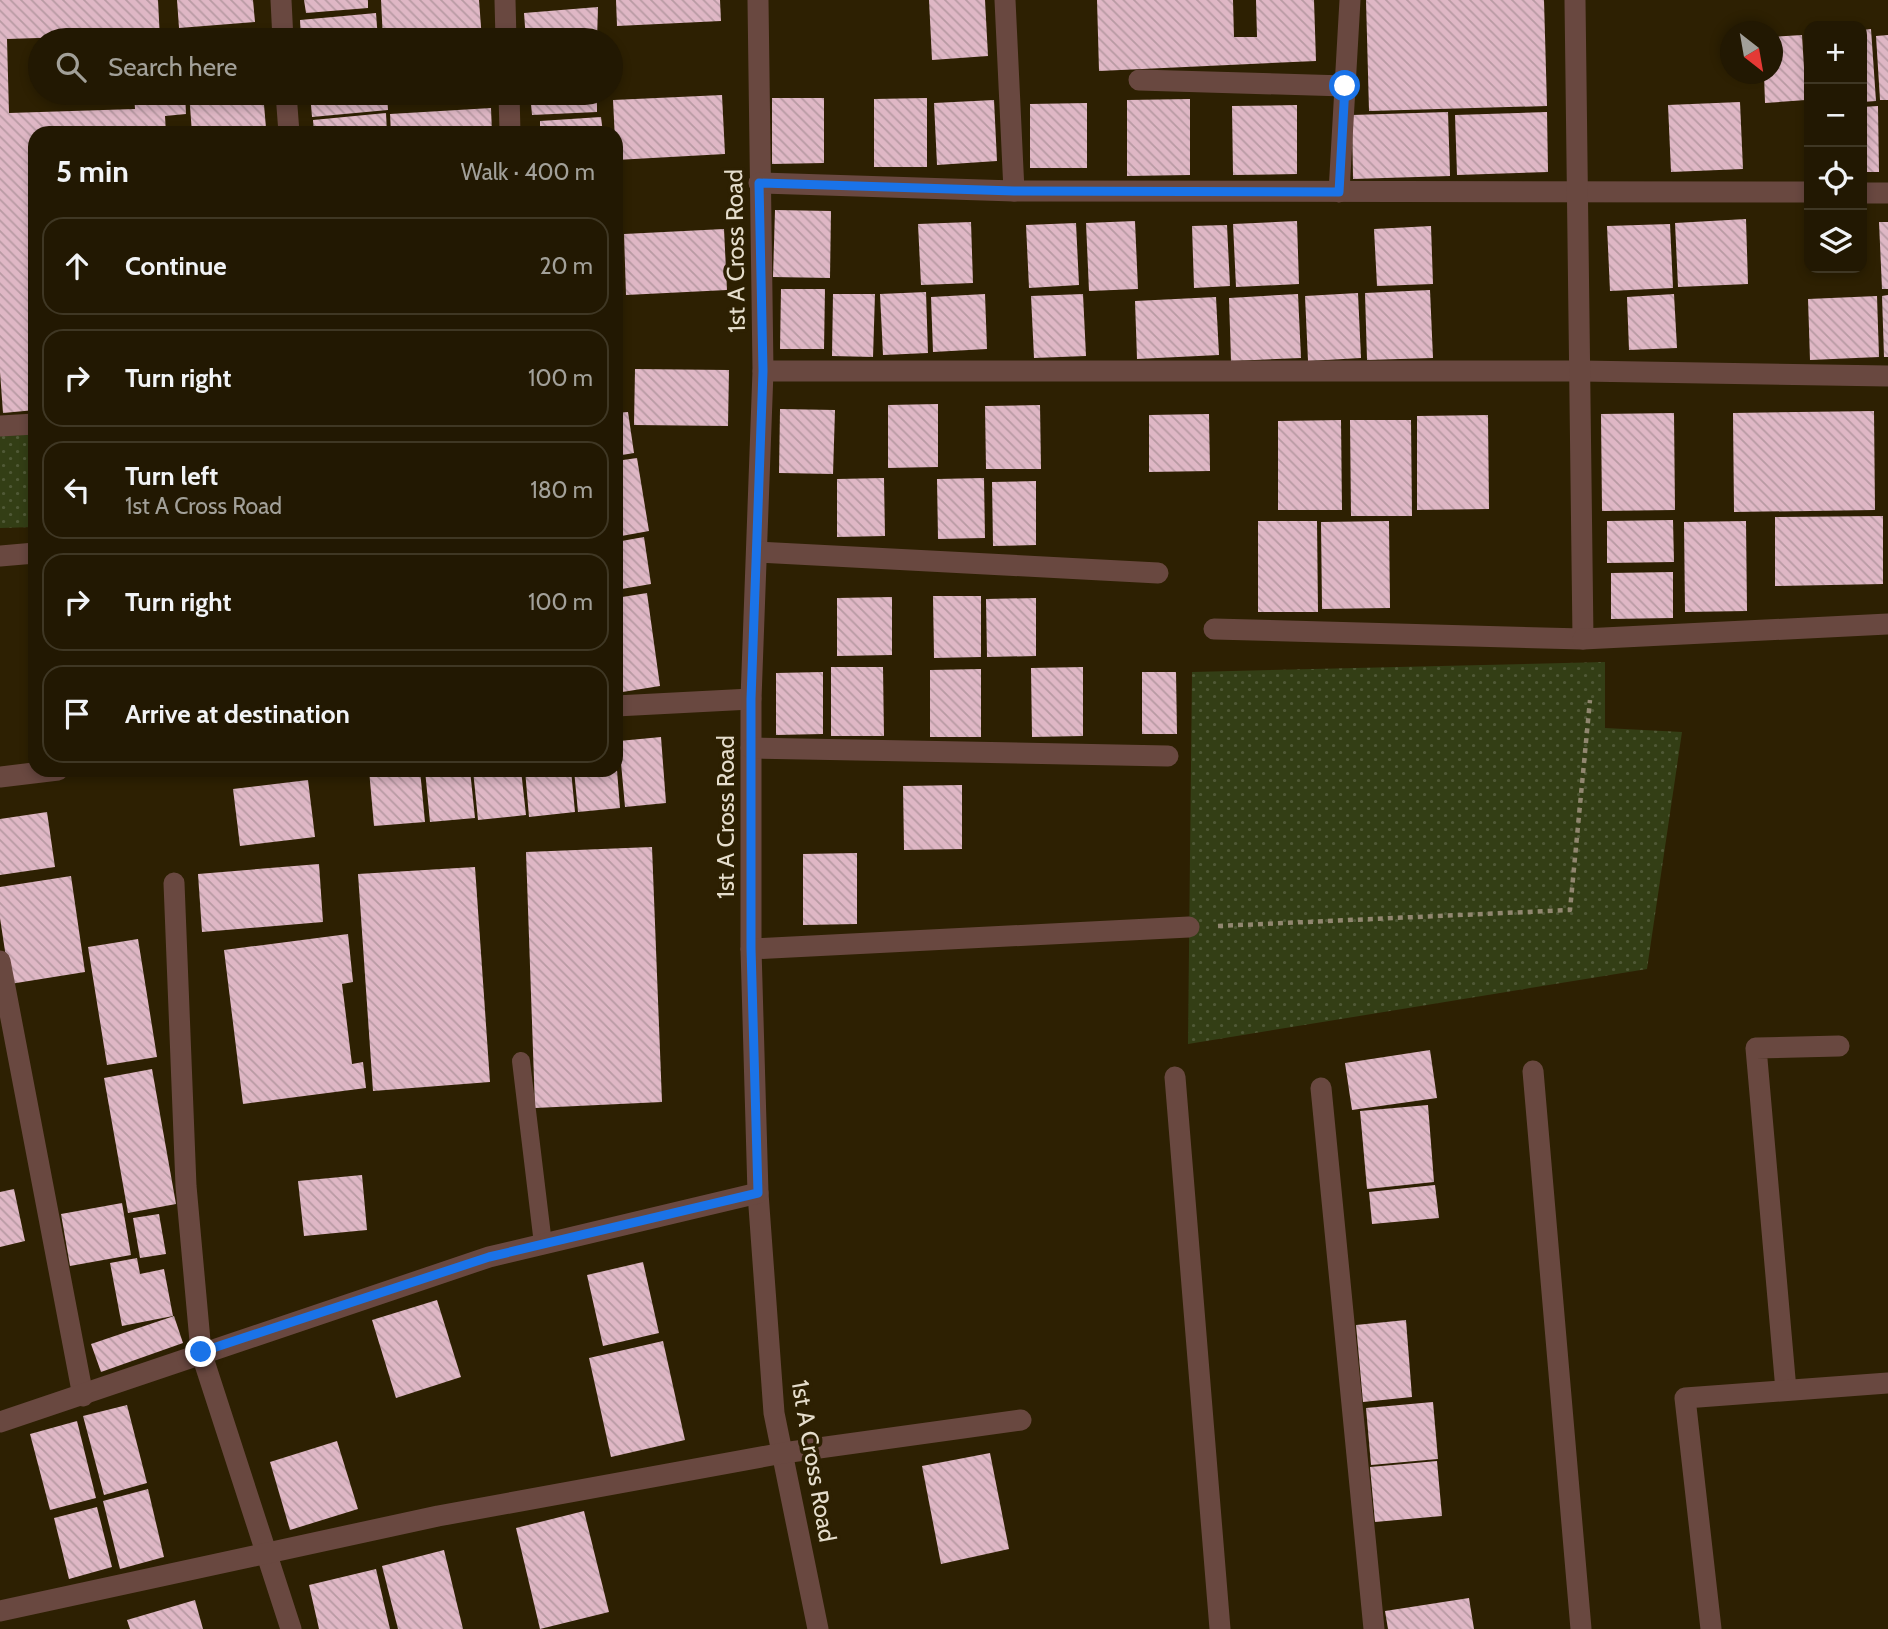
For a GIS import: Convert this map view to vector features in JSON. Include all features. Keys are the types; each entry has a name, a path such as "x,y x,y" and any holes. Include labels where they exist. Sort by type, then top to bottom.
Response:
{"street":[{"path":"281,0 282,28"},
{"path":"505,0 506,28"},
{"name":"1st A Cross Road","path":"758,0 763,371 759,552 751,699 751,948 758,1193 774,1413 818,1629"},
{"path":"1005,0 1014,191"},
{"path":"1339,192 1350,0"},
{"path":"1575,0 1583,639"},
{"path":"1139,80 1345,86"},
{"path":"287,105 288,126"},
{"path":"509,105 510,126"},
{"path":"759,183 1014,191 1804,192"},
{"path":"1867,193 1888,193"},
{"path":"763,371 1581,371 1888,376"},
{"path":"0,426 28,424"},
{"path":"759,552 1158,573"},
{"path":"0,556 28,554"},
{"path":"1214,629 1583,639 1888,624"},
{"path":"623,706 751,699"},
{"path":"751,748 1168,756"},
{"path":"0,777 28,774"},
{"path":"174,883 186,1186 201,1352 291,1629"},
{"path":"751,948 1189,928"},
{"path":"0,961 83,1396"},
{"path":"1786,1390 1756,1048 1839,1046"},
{"path":"1533,1071 1581,1629"},
{"path":"1175,1077 1220,1629"},
{"path":"1321,1088 1374,1629"},
{"path":"0,1422 489,1257 758,1193"},
{"path":"1711,1629 1685,1398 1888,1383"},
{"path":"0,1611 438,1516 783,1453 1021,1420"}],"lane":[{"path":"521,1061 543,1244"}],"path":[{"path":"1189,928 1570,910 1590,700"}],"green space":[{"path":"28,433 28,527 0,528 0,434"},
{"path":"1605,662 1605,728 1682,732 1647,969 1188,1044 1192,672"}],"building":[{"path":"0,0 158,0 159,28 28,28 28,38 7,39 9,113 135,109 135,105 186,105 186,114 165,116 166,126 28,126 28,411 3,413 0,372"},
{"path":"177,0 253,0 255,22 179,28"},
{"path":"304,0 368,0 368,8 306,13"},
{"path":"381,0 479,0 481,28 382,28"},
{"path":"616,0 720,0 721,21 617,26"},
{"path":"929,0 985,0 988,56 932,60"},
{"path":"1097,0 1233,0 1234,37 1257,37 1256,0 1314,0 1316,61 1099,71"},
{"path":"1366,0 1544,0 1547,106 1369,111"},
{"path":"598,7 597,28 525,28 524,13"},
{"path":"376,13 377,28 300,28 300,20"},
{"path":"1867,29 1871,29 1876,101 1867,102 1867,84"},
{"path":"1802,35 1804,100 1765,103 1764,84 1783,84 1783,36"},
{"path":"1888,35 1888,100 1880,100 1876,36"},
{"path":"722,95 725,154 623,160 623,126 614,126 613,105 623,105 623,100"},
{"path":"772,98 824,98 824,163 772,164"},
{"path":"927,98 927,167 874,167 874,99"},
{"path":"1190,99 1190,175 1127,176 1127,100"},
{"path":"994,100 997,161 937,165 934,103"},
{"path":"1740,102 1743,169 1671,172 1668,105"},
{"path":"1087,103 1087,168 1030,168 1030,104"},
{"path":"190,105 264,105 266,126 191,126"},
{"path":"311,105 388,105 388,110 312,117"},
{"path":"531,105 597,105 597,112 532,115"},
{"path":"1297,105 1297,174 1233,175 1232,106"},
{"path":"1878,106 1879,172 1867,172 1867,107"},
{"path":"491,108 492,126 391,126 390,114"},
{"path":"1448,112 1450,176 1353,179 1352,115"},
{"path":"1547,112 1548,172 1457,175 1455,115"},
{"path":"386,113 387,126 313,126 313,120"},
{"path":"601,117 602,126 540,126 540,121"},
{"path":"775,210 831,211 830,278 773,277"},
{"path":"1746,219 1748,284 1678,287 1675,223"},
{"path":"1135,221 1138,289 1089,291 1086,223"},
{"path":"1297,221 1299,284 1236,287 1233,224"},
{"path":"971,222 973,283 921,285 918,224"},
{"path":"1879,222 1888,222 1888,289 1882,289"},
{"path":"1076,223 1079,285 1029,288 1026,225"},
{"path":"1670,224 1673,288 1610,291 1607,226"},
{"path":"1227,225 1230,286 1194,288 1192,226"},
{"path":"1431,226 1433,284 1377,286 1374,229"},
{"path":"724,229 727,290 626,295 624,234"},
{"path":"781,289 825,289 824,349 780,349"},
{"path":"1430,290 1433,358 1367,360 1365,293"},
{"path":"926,292 928,353 883,355 880,294"},
{"path":"1358,293 1361,358 1308,361 1305,296"},
{"path":"833,294 875,294 873,357 832,356"},
{"path":"985,294 987,349 933,352 931,297"},
{"path":"1083,294 1086,356 1034,358 1031,296"},
{"path":"1298,294 1301,358 1231,361 1229,298"},
{"path":"1674,294 1677,348 1629,350 1627,297"},
{"path":"1888,295 1888,357 1884,357 1882,296"},
{"path":"1877,296 1879,357 1810,360 1808,299"},
{"path":"1216,297 1219,355 1137,359 1135,301"},
{"path":"635,369 729,370 728,426 634,425"},
{"path":"938,404 938,467 888,468 888,405"},
{"path":"1040,405 1041,469 986,469 985,406"},
{"path":"780,409 835,410 833,474 779,473"},
{"path":"1874,411 1875,510 1734,512 1733,413"},
{"path":"623,412 628,412 634,453 623,455"},
{"path":"1674,413 1675,510 1602,511 1601,414"},
{"path":"1209,414 1210,471 1149,472 1149,415"},
{"path":"1488,415 1489,509 1417,510 1417,416"},
{"path":"1341,420 1342,510 1278,510 1278,421"},
{"path":"1350,420 1411,420 1412,516 1351,516"},
{"path":"637,458 649,531 623,536 623,460"},
{"path":"884,478 885,536 837,537 837,479"},
{"path":"984,478 985,538 938,539 937,479"},
{"path":"1036,481 1036,545 993,546 992,482"},
{"path":"1883,516 1883,584 1775,586 1775,517"},
{"path":"1673,520 1674,562 1607,563 1607,521"},
{"path":"1258,521 1317,521 1318,612 1258,612"},
{"path":"1389,521 1390,608 1322,609 1321,522"},
{"path":"1746,521 1747,611 1685,612 1684,522"},
{"path":"644,537 651,584 623,589 623,541"},
{"path":"1673,572 1673,618 1611,619 1611,573"},
{"path":"647,593 660,686 623,692 623,597"},
{"path":"933,596 981,596 981,657 934,658"},
{"path":"892,597 892,655 837,656 837,598"},
{"path":"1036,598 1036,656 987,657 986,599"},
{"path":"831,667 883,667 884,736 831,736"},
{"path":"1083,667 1083,736 1032,737 1031,668"},
{"path":"981,669 981,737 930,737 930,670"},
{"path":"823,672 823,734 776,735 776,673"},
{"path":"1142,672 1176,672 1177,734 1142,734"},
{"path":"661,737 666,803 625,807 623,741"},
{"path":"370,777 421,777 425,822 374,826"},
{"path":"426,777 471,777 475,818 430,822"},
{"path":"474,777 522,777 526,815 478,820"},
{"path":"526,777 572,777 575,812 529,817"},
{"path":"575,777 618,777 620,808 578,812"},
{"path":"308,780 315,837 240,846 233,789"},
{"path":"962,785 962,849 904,850 903,786"},
{"path":"47,812 55,867 0,875 0,819"},
{"path":"652,847 662,1102 535,1108 526,852"},
{"path":"857,853 857,924 803,925 803,854"},
{"path":"319,864 323,922 202,932 198,874"},
{"path":"475,867 490,1082 373,1091 358,874"},
{"path":"71,876 85,972 10,984 0,918 0,887"},
{"path":"348,934 353,982 342,984 352,1064 363,1062 366,1088 243,1104 224,950"},
{"path":"138,939 157,1057 107,1065 88,947"},
{"path":"1430,1050 1437,1098 1352,1110 1345,1063"},
{"path":"152,1069 176,1204 128,1213 104,1078"},
{"path":"1428,1105 1434,1182 1367,1189 1360,1111"},
{"path":"362,1175 367,1230 304,1236 298,1181"},
{"path":"1435,1185 1439,1218 1372,1224 1369,1192"},
{"path":"14,1189 25,1241 0,1247 0,1192"},
{"path":"122,1203 131,1255 70,1266 61,1214"},
{"path":"159,1214 166,1254 140,1258 133,1218"},
{"path":"137,1258 140,1274 164,1269 173,1316 122,1326 110,1263"},
{"path":"643,1262 659,1333 603,1346 587,1275"},
{"path":"437,1300 461,1377 396,1398 372,1320"},
{"path":"174,1316 183,1343 101,1372 91,1344"},
{"path":"1406,1320 1412,1397 1363,1402 1356,1325"},
{"path":"663,1341 685,1440 611,1457 589,1358"},
{"path":"1433,1402 1438,1459 1371,1465 1366,1408"},
{"path":"127,1405 147,1483 104,1495 83,1416"},
{"path":"77,1421 96,1498 50,1510 30,1434"},
{"path":"337,1441 358,1509 290,1530 270,1462"},
{"path":"990,1453 1009,1549 941,1564 922,1466"},
{"path":"1437,1461 1442,1516 1375,1522 1370,1467"},
{"path":"148,1489 164,1557 120,1569 103,1501"},
{"path":"97,1507 112,1567 69,1579 54,1518"},
{"path":"584,1511 609,1612 540,1629 516,1528"},
{"path":"444,1550 463,1629 398,1629 382,1566"},
{"path":"376,1569 390,1629 319,1629 309,1585"},
{"path":"1469,1598 1474,1629 1388,1629 1385,1611"},
{"path":"195,1600 203,1629 130,1629 127,1620"}],"route":[{"path":"201,1352 489,1257 758,1193 751,948 751,699 759,552 763,371 759,183 1014,191 1339,192 1345,86"}]}
